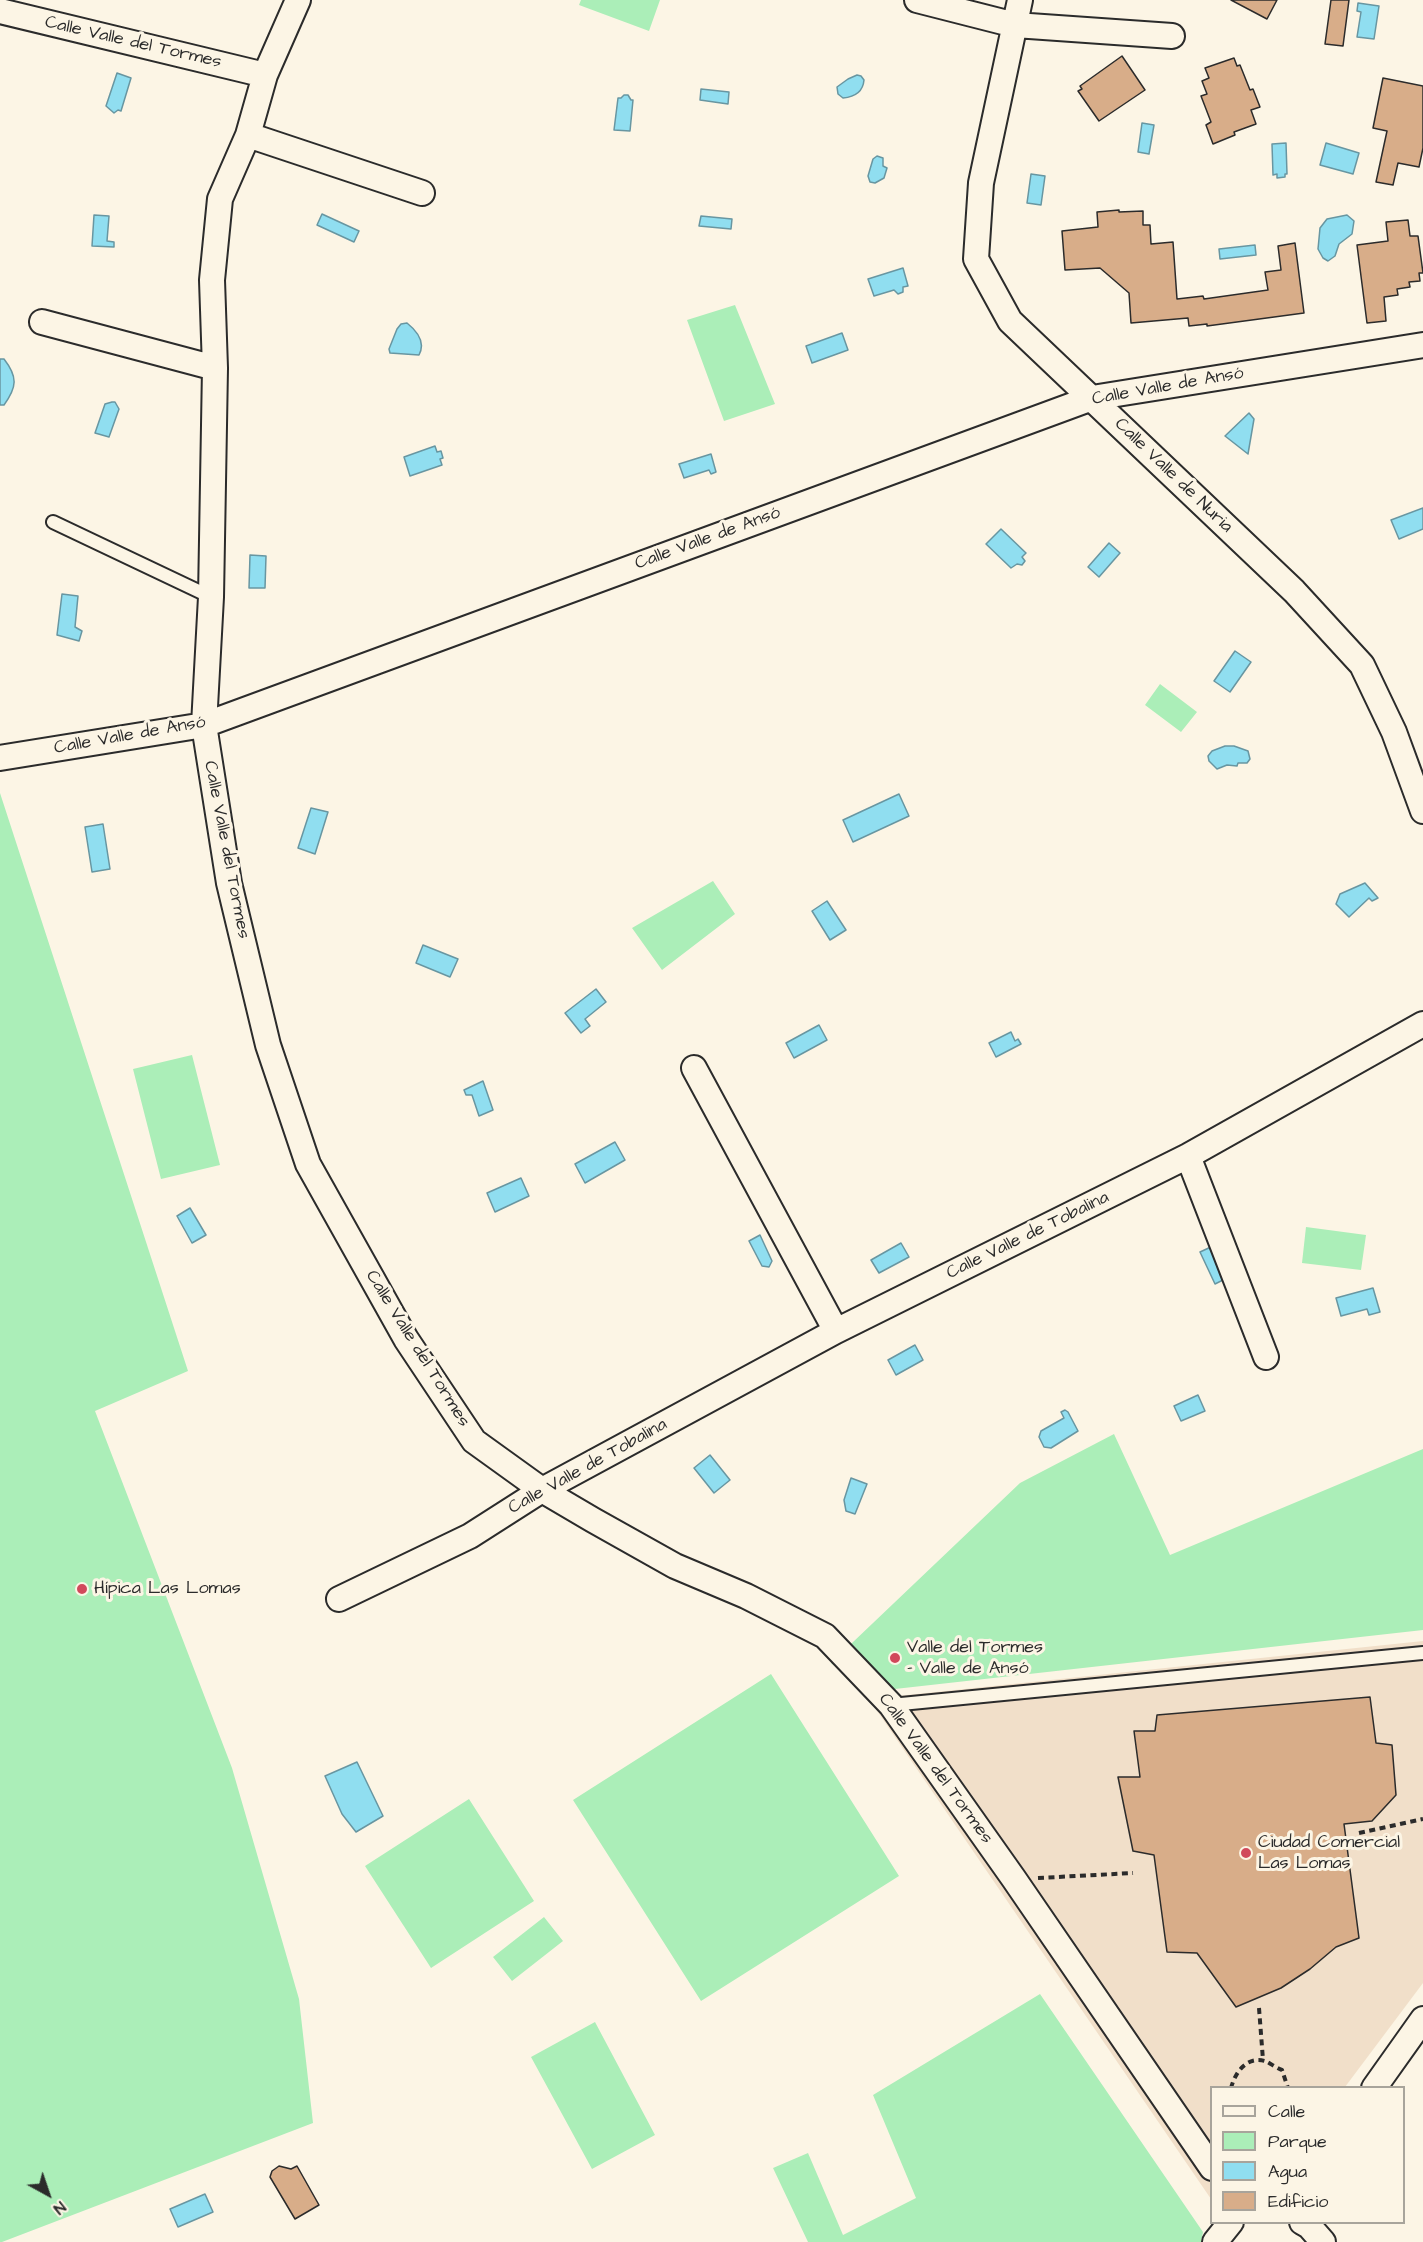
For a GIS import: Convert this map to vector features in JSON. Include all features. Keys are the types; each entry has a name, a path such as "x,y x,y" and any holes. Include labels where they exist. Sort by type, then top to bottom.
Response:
{"street":[{"name":"Calle Valle del Tormes","path":"298,0 265,75 248,135 220,199 212,280 215,368 211,597 204,725 229,884 268,1045 308,1164 406,1339 474,1441 542,1490 675,1566 746,1596 825,1635 891,1705 1014,1879 1210,2168"},
{"path":"917,0 1015,25 1172,36"},
{"name":"Calle Valle de Nuria","path":"1020,0 981,183 976,259 1010,321 1294,591 1362,665 1394,732 1423,811"},
{"name":"Calle Valle del Tormes","path":"0,11 265,75"},
{"path":"248,135 422,193"},
{"path":"42,322 215,368"},
{"name":"Calle Valle de Ansó","path":"0,758 204,725 1092,398 1423,345"},
{"name":"Calle Valle de Tobalina","path":"339,1599 470,1536 542,1490 836,1331 1188,1156 1423,1024"},
{"path":"694,1068 836,1331"},
{"path":"1188,1156 1266,1357"},
{"path":"1375,2086 1423,2019"},
{"path":"1215,2242 1230,2224"}],"lane":[{"path":"53,522 211,597"},
{"path":"891,1705 1423,1653"}],"path":[{"path":"1359,1833 1423,1819"},
{"path":"1014,1879 1134,1873"},
{"path":"1259,2008 1263,2060"},
{"path":"1232,2086 1235,2073 1248,2063 1263,2060 1282,2070 1287,2086"}],"shaded area":[{"path":"1423,1641 1423,1983 1346,2086 1210,2086 1210,2198 869,1699"}],"green space":[{"path":"581,0 660,0 649,31 579,5"},
{"path":"735,305 775,404 724,421 687,320"},
{"path":"1160,684 1197,712 1181,732 1145,705"},
{"name":"Hípica Las Lomas","path":"0,793 188,1371 95,1411 232,1768 299,1999 313,2123 2,2242 0,2242"},
{"path":"713,881 735,914 662,970 632,928"},
{"path":"192,1055 220,1165 161,1179 133,1069"},
{"path":"1306,1227 1366,1235 1361,1270 1302,1263"},
{"path":"1114,1434 1170,1555 1423,1449 1423,1630 868,1692 831,1663 1020,1483"},
{"path":"771,1674 899,1876 701,2001 573,1800"},
{"path":"469,1799 534,1901 431,1968 365,1866"},
{"path":"544,1917 563,1941 512,1981 493,1957"},
{"path":"1040,1994 1203,2232 1201,2242 808,2242 773,2168 808,2153 843,2235 916,2198 873,2095"},
{"path":"595,2022 655,2135 592,2169 531,2057"}],"water":[{"path":"1358,3 1379,6 1374,39 1357,37 1361,12 1357,11"},
{"path":"117,73 131,78 121,111 114,113 106,106"},
{"path":"857,75 864,80 862,88 854,95 843,98 838,94 837,87"},
{"path":"701,89 729,92 728,104 700,100"},
{"path":"628,95 633,100 630,131 614,130 618,98"},
{"path":"1142,123 1154,125 1149,154 1138,152"},
{"path":"1286,143 1287,174 1285,177 1277,178 1277,174 1273,175 1272,144"},
{"path":"1326,143 1359,153 1353,174 1320,165"},
{"path":"877,156 883,158 883,166 887,168 884,178 875,183 870,182 868,176 873,159"},
{"path":"1031,174 1045,176 1041,205 1027,203"},
{"path":"322,214 359,231 354,242 317,225"},
{"path":"94,215 109,216 107,241 114,242 114,247 92,246"},
{"path":"1347,215 1354,221 1352,234 1339,244 1335,256 1328,261 1323,258 1318,249 1320,228 1327,219"},
{"path":"701,216 732,219 731,229 699,226"},
{"path":"1255,245 1256,255 1220,259 1219,249"},
{"path":"903,268 908,286 903,287 903,292 898,294 894,290 874,296 868,279"},
{"path":"407,323 421,341 419,355 390,353 389,349 397,329 401,324"},
{"path":"842,333 848,350 812,363 806,346"},
{"path":"0,359 4,359 9,365 14,377 11,393 4,405 0,405"},
{"path":"115,402 119,409 109,437 95,433 105,404"},
{"path":"1249,413 1254,419 1248,454 1225,436"},
{"path":"435,446 437,452 441,451 442,465 410,476 404,457"},
{"path":"711,454 716,472 711,474 709,470 684,478 679,464"},
{"path":"1423,508 1423,529 1399,539 1391,520"},
{"path":"1001,529 1026,553 1022,557 1025,561 1022,565 1017,564 1011,568 986,544"},
{"path":"1109,543 1120,553 1099,577 1088,567"},
{"path":"250,555 266,556 265,588 249,588"},
{"path":"62,594 78,596 75,627 82,631 79,641 57,635"},
{"path":"1235,651 1251,662 1230,692 1214,681"},
{"path":"1225,746 1234,746 1248,751 1250,759 1247,763 1238,763 1237,766 1227,765 1217,769 1209,761 1208,756 1212,751"},
{"path":"899,794 909,816 853,842 843,820"},
{"path":"311,808 328,812 315,854 298,848"},
{"path":"103,824 110,869 92,872 85,827"},
{"path":"1365,883 1378,898 1372,901 1369,898 1349,917 1336,904 1340,894"},
{"path":"827,901 846,930 830,940 812,911"},
{"path":"423,945 458,959 450,977 416,963"},
{"path":"596,989 606,1002 585,1019 590,1026 581,1033 565,1013"},
{"path":"819,1025 827,1040 794,1058 786,1043"},
{"path":"1011,1032 1015,1041 1018,1039 1021,1044 996,1057 989,1043"},
{"path":"483,1081 493,1110 479,1116 472,1095 466,1095 464,1090"},
{"path":"615,1142 625,1160 585,1183 575,1164"},
{"path":"521,1178 529,1196 495,1212 487,1193"},
{"path":"190,1208 206,1235 192,1243 177,1216"},
{"path":"760,1235 772,1261 769,1267 762,1266 749,1241"},
{"path":"901,1243 909,1257 879,1273 871,1260"},
{"path":"1213,1246 1229,1277 1215,1284 1200,1252"},
{"path":"1373,1288 1380,1312 1369,1315 1367,1309 1341,1316 1336,1298"},
{"path":"915,1345 923,1360 896,1375 888,1360"},
{"path":"1198,1395 1205,1411 1181,1421 1174,1406"},
{"path":"1065,1410 1078,1431 1051,1448 1044,1447 1039,1437 1041,1431 1064,1418 1061,1412"},
{"path":"710,1455 730,1480 714,1493 694,1468"},
{"path":"851,1478 867,1484 855,1514 846,1511 844,1500"},
{"path":"357,1762 383,1816 356,1832 342,1814 325,1776"},
{"path":"205,2194 213,2212 178,2227 170,2209"}],"building":[{"path":"1231,0 1277,0 1267,19"},
{"path":"1331,0 1349,0 1343,46 1325,44"},
{"path":"1122,56 1145,90 1099,121 1078,91 1082,89 1080,86"},
{"path":"1234,58 1237,66 1240,65 1250,90 1253,89 1260,107 1251,110 1256,124 1234,132 1235,135 1213,144 1206,125 1211,122 1201,96 1207,94 1202,81 1209,78 1205,68"},
{"path":"1383,78 1423,86 1423,148 1419,167 1398,163 1393,185 1376,182 1387,131 1373,128"},
{"path":"1119,210 1119,212 1143,211 1143,225 1150,225 1151,244 1173,242 1177,299 1203,296 1204,299 1268,290 1265,272 1281,270 1278,246 1295,243 1304,313 1207,326 1207,324 1189,326 1188,318 1131,323 1129,293 1100,268 1065,270 1062,231 1098,227 1097,212"},
{"path":"1408,220 1410,236 1418,236 1423,273 1419,273 1420,281 1409,282 1410,287 1397,289 1398,295 1384,297 1386,321 1367,323 1357,245 1388,241 1386,222"},
{"name":"Ciudad Comercial Las Lomas","path":"1370,1697 1376,1743 1392,1745 1396,1795 1372,1821 1344,1824 1359,1938 1336,1947 1310,1969 1281,1988 1236,2007 1197,1953 1167,1952 1154,1855 1133,1851 1118,1777 1140,1777 1134,1731 1155,1731 1157,1715"},
{"path":"279,2166 291,2169 297,2166 319,2205 295,2219 270,2177 272,2171"}],"place":[{"name":"Hípica Las Lomas","path":"82,1589"},
{"name":"Valle del Tormes - Valle de Ansó","path":"895,1658"},
{"name":"Ciudad Comercial Las Lomas","path":"1246,1853"}]}
